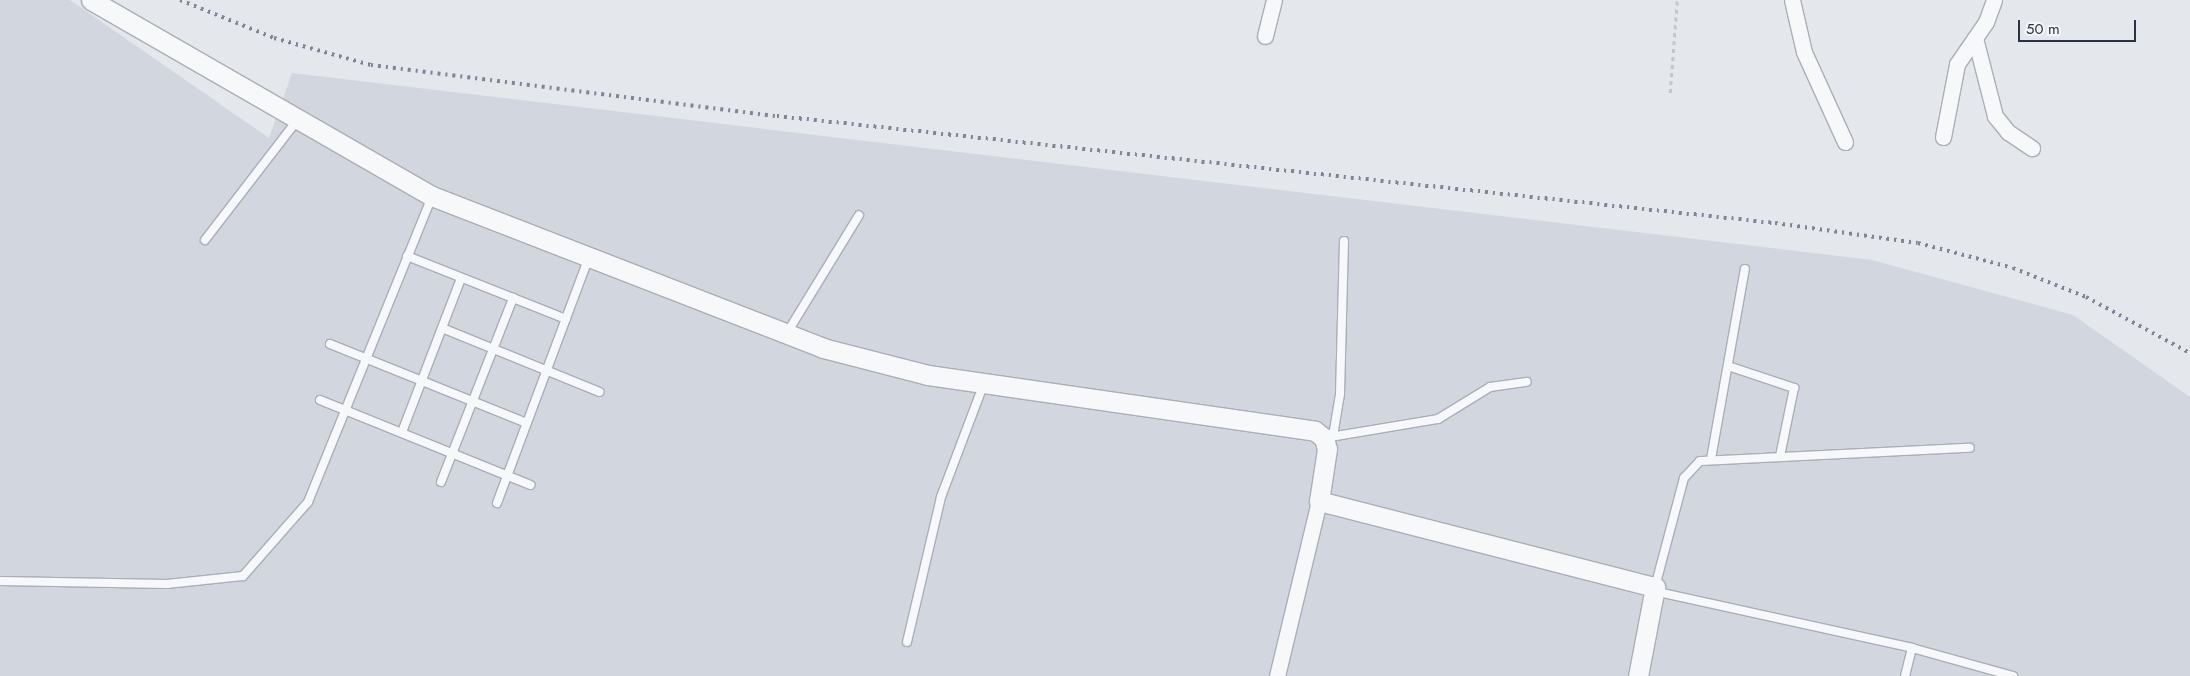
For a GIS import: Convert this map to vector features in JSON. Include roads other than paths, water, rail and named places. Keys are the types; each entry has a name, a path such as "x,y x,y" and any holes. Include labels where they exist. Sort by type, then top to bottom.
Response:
{"street":[{"path":"91,0 296,122 432,196 588,260 850,357 984,383 1315,432 1328,437 1319,501 1277,676"},
{"path":"1265,36 1274,0"},
{"path":"1792,0 1804,52 1845,142"},
{"path":"1943,137 1957,64 1975,38 1994,0"},
{"path":"1975,38 1995,116 2008,132 2032,148"},
{"path":"1319,501 1657,589 1638,676"}],"lane":[{"path":"205,240 296,122"},
{"path":"0,581 167,584 243,576 308,502 432,196"},
{"path":"786,334 859,215"},
{"path":"1344,241 1340,394 1328,437 1438,419 1490,387 1528,382"},
{"path":"407,256 566,319"},
{"path":"497,502 588,260"},
{"path":"1711,459 1745,269"},
{"path":"402,432 462,278"},
{"path":"441,482 474,402 513,298"},
{"path":"442,328 600,392"},
{"path":"330,344 527,423"},
{"path":"1728,366 1794,388 1780,456"},
{"path":"907,642 942,497 984,383"},
{"path":"320,400 530,485"},
{"path":"1970,448 1711,459 1690,467 1684,478 1657,589 1912,648 2013,676"},
{"path":"1905,676 1912,648"}],"railway":[{"path":"180,0 274,38 371,65 777,116 1775,223 1918,243 2013,268 2086,297 2190,353"}]}
